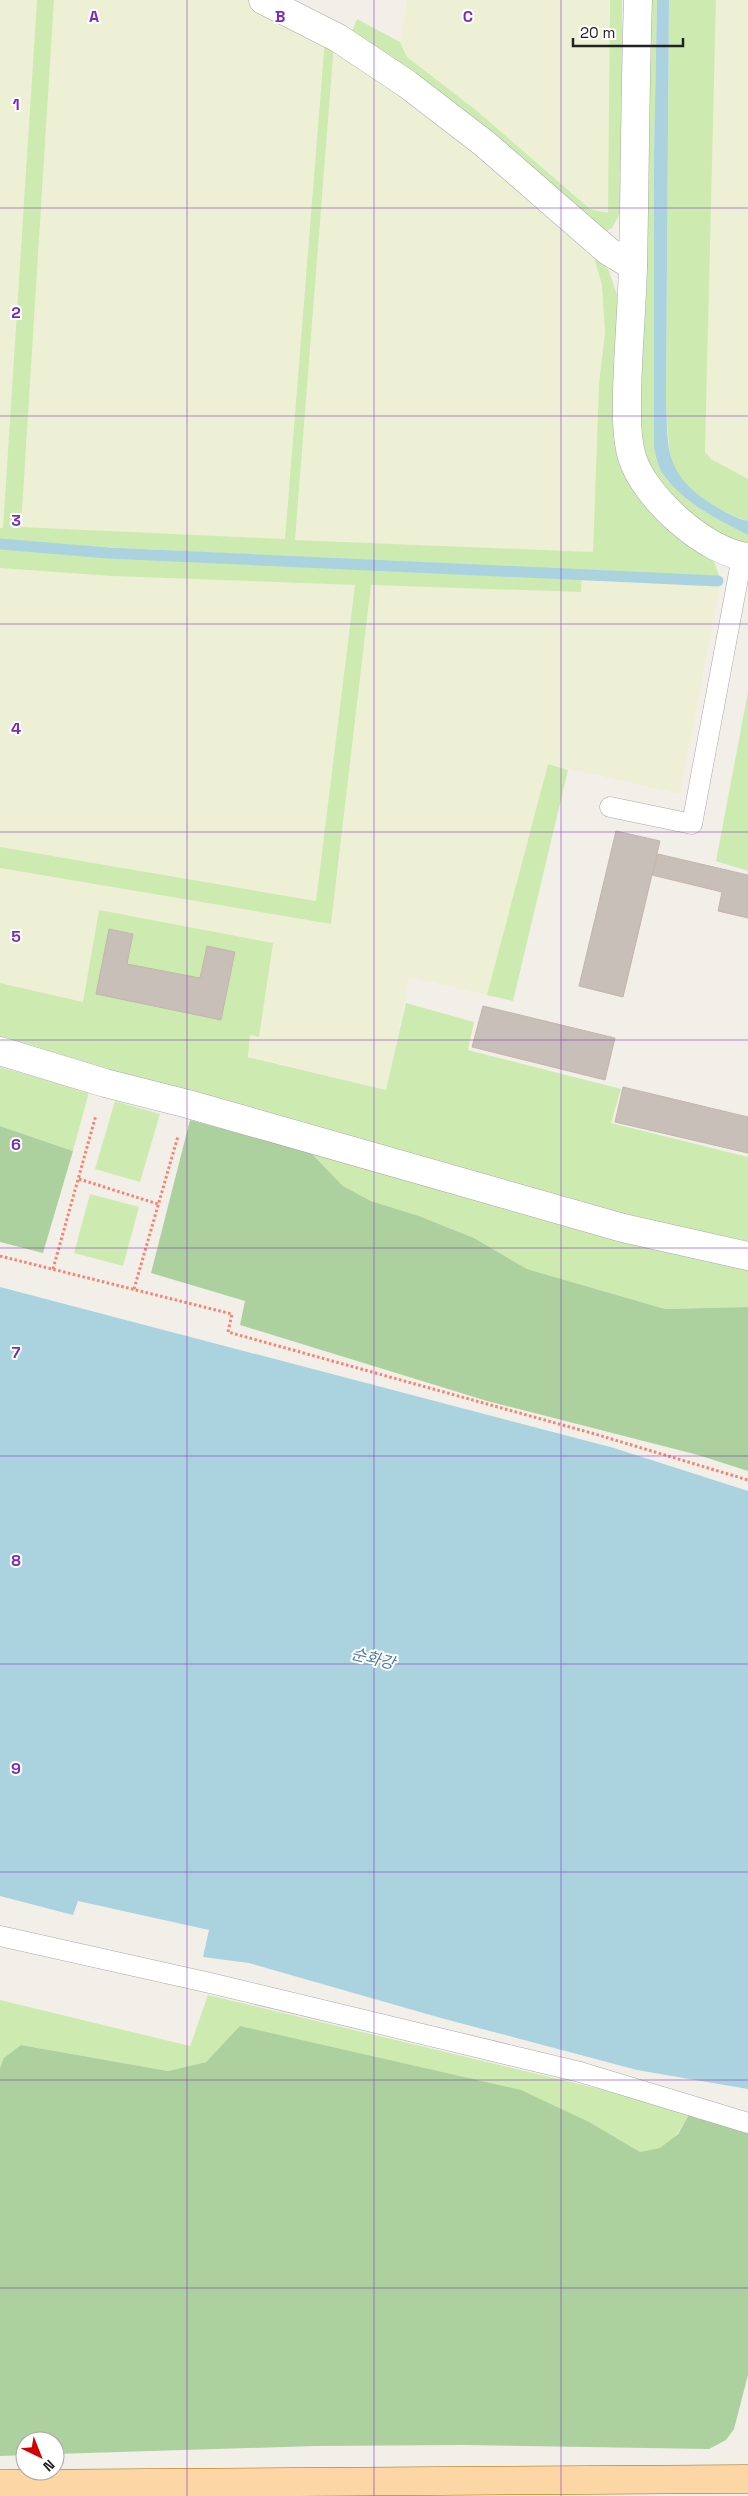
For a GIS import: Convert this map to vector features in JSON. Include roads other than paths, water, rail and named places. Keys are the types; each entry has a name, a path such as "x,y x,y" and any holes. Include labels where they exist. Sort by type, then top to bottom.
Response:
{"main road":[{"path":"0,2484 748,2479"}],"street":[{"path":"263,0 338,38 407,84 485,144 608,251 633,266"},
{"path":"638,0 634,106 633,266 628,347 628,436 633,458 649,488 678,520 690,530 721,549 745,557"},
{"path":"0,1051 104,1083 188,1104 614,1225 748,1256"}],"lane":[{"path":"610,806 692,824 745,557"},
{"path":"0,1936 210,1983 580,2072 748,2124"}],"water":[{"path":"657,0 669,0 666,397 670,454 674,466 691,488 704,499 730,515 748,521 748,535 701,509 680,493 661,471 654,448 654,152"},
{"name":"순화강","path":"0,1287 614,1448 748,1491 748,2089 637,2070 441,2018 249,1963 203,1957 209,1930 78,1901 73,1915 0,1896"}],"waterway":[{"path":"0,544 108,553 718,581"}]}
